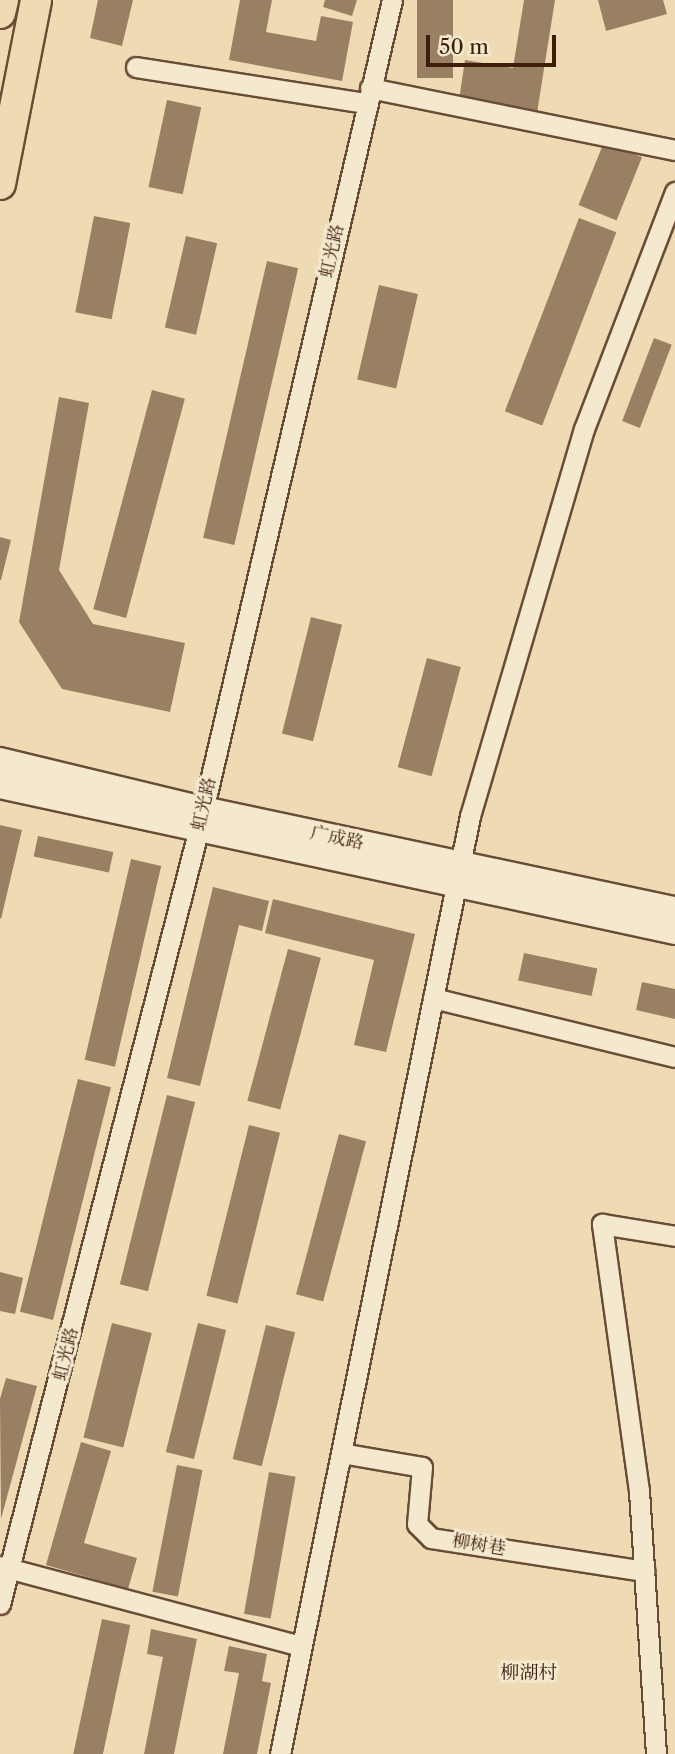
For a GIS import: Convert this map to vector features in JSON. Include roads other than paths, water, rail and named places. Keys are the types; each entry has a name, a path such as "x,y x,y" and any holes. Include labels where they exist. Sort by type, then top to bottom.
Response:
{"main road":[{"path":"0,13 3,0"},
{"path":"0,184 36,0"},
{"name":"广成路","path":"0,761 201,819"},
{"name":"广成路","path":"0,785 201,819 458,874 675,931"},
{"name":"广成路","path":"458,874 675,910"}],"street":[{"name":"虹光路","path":"0,1604 6,1568 201,819 392,0"},
{"path":"136,67 368,95 675,150"},
{"path":"280,1754 470,816 584,429 675,192"},
{"path":"433,998 675,1057"},
{"path":"656,1754 639,1491 602,1224 675,1236"},
{"name":"柳树巷","path":"341,1453 422,1467 417,1524 431,1538 644,1571"},
{"path":"6,1568 302,1646"}],"district":[{"name":"柳湖村","path":"529,1673"}]}
